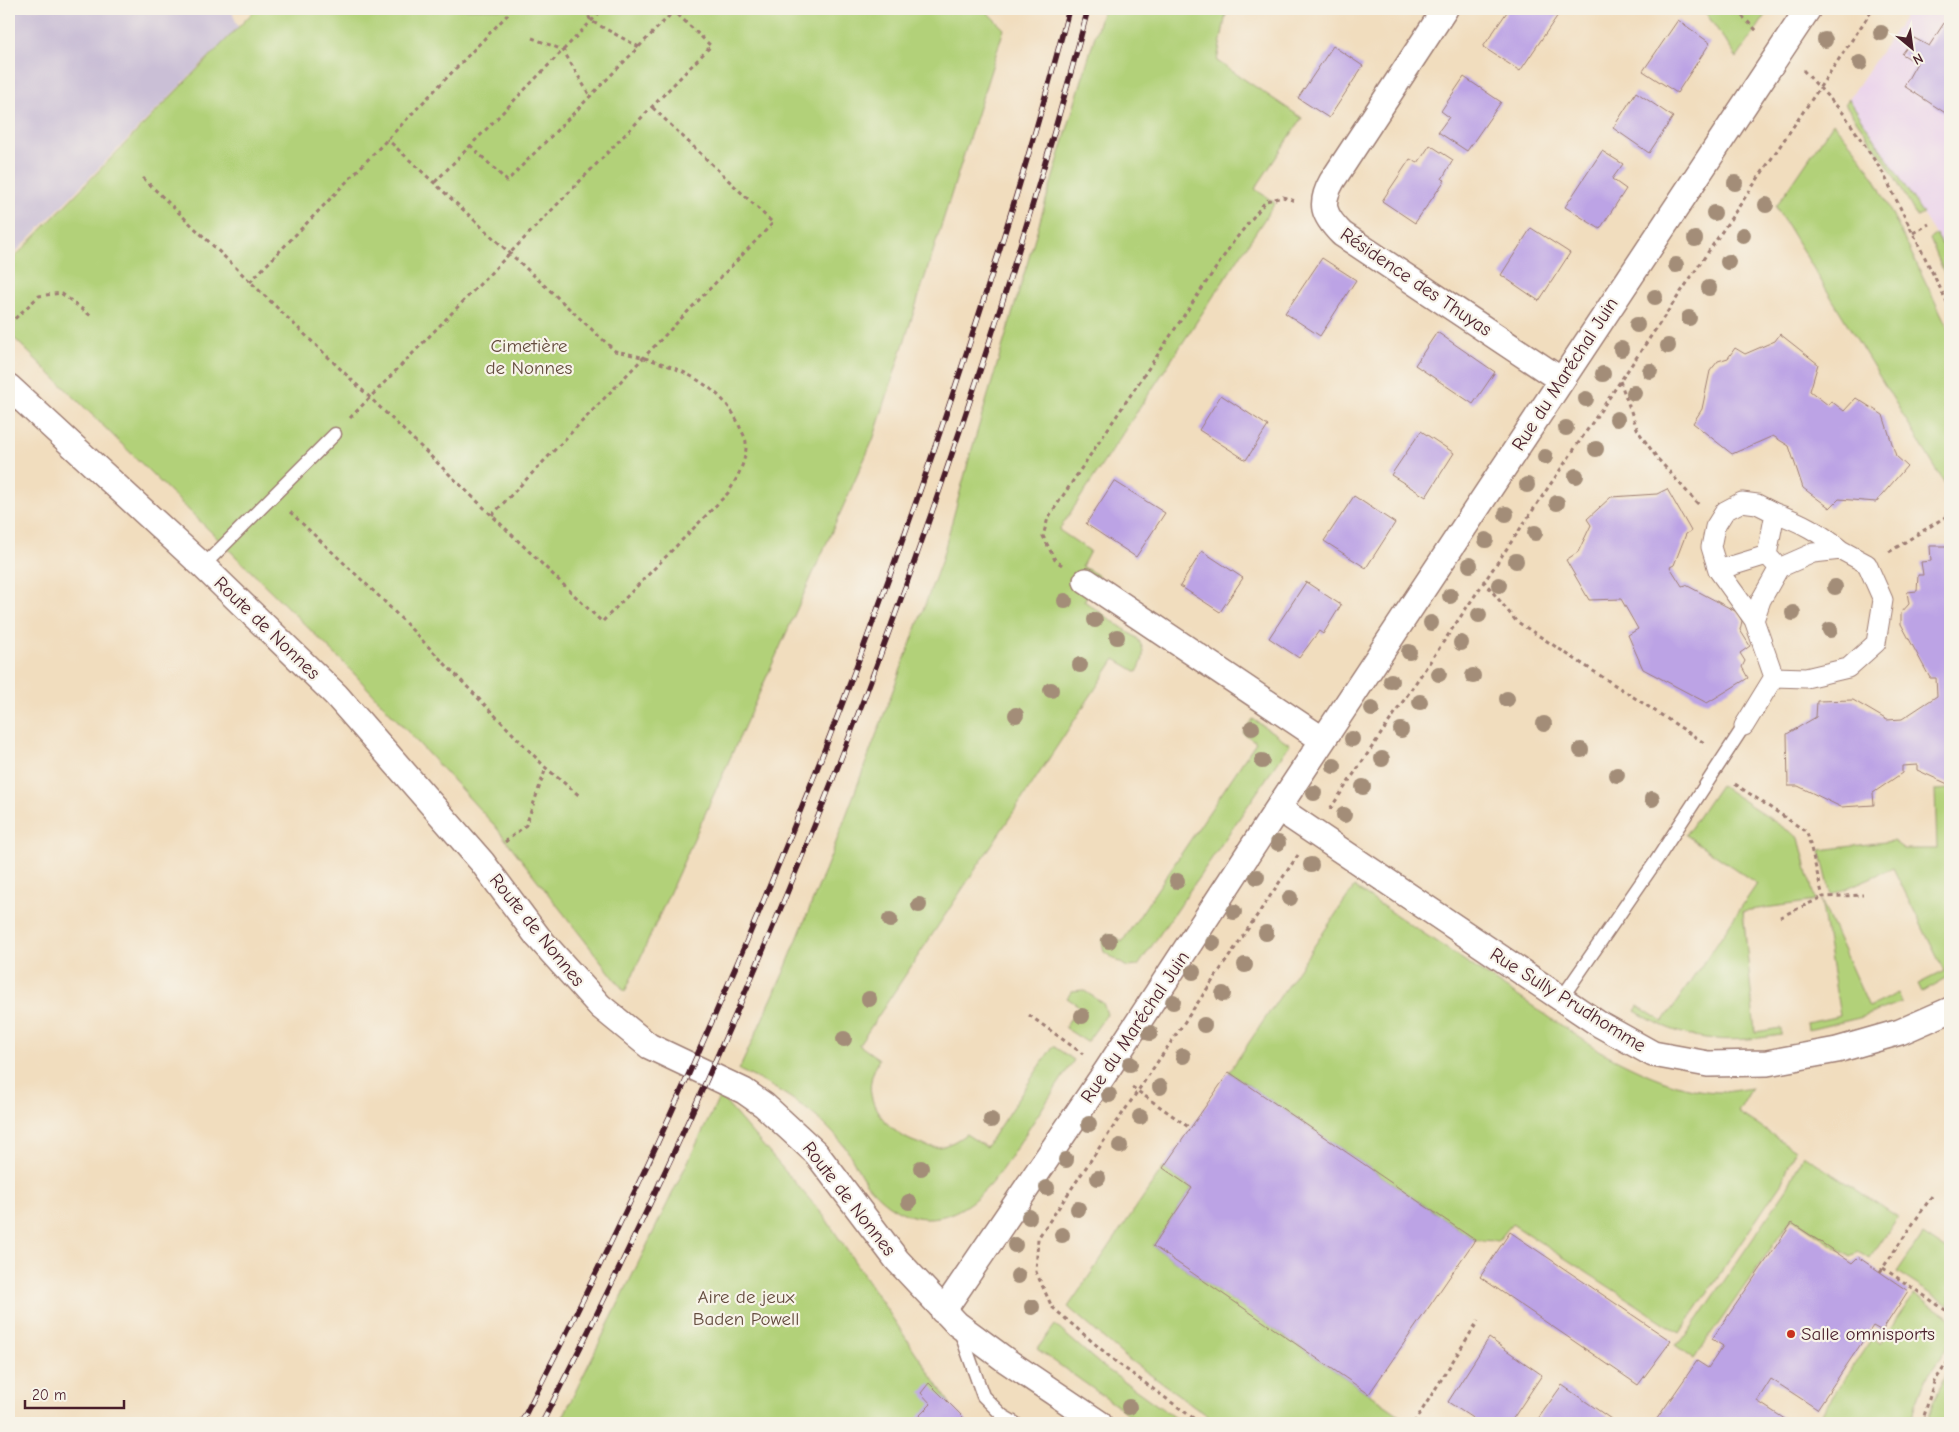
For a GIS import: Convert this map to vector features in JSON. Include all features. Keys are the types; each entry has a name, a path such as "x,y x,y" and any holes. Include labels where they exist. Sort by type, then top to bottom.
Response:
{"street":[{"name":"Résidence des Thuyas","path":"1445,9 1332,180 1325,194 1325,209 1331,223 1342,234 1561,380"},
{"name":"Rue du Maréchal Juin","path":"950,1317 1278,808 1808,9"},
{"name":"Route de Nonnes","path":"9,387 203,566 336,695 482,862 538,937 607,1012 648,1046 744,1091 790,1128 816,1154 897,1260 950,1317 1007,1361 1099,1423"},
{"path":"1742,502 1757,504 1820,532 1842,550 1867,564 1883,600 1876,643 1848,668 1806,678 1774,677 1754,620 1718,570 1711,546 1715,527 1725,511 1742,502"},
{"path":"1754,620 1773,562 1776,513"},
{"path":"1718,570 1773,562 1813,553 1842,550"},
{"path":"1086,582 1323,740"},
{"path":"1744,726 1774,677"},
{"name":"Rue Sully Prudhomme","path":"1278,808 1599,1024 1653,1054 1708,1064 1767,1063 1837,1050 1900,1032 1950,1010"}],"lane":[{"path":"203,566 335,434"},
{"path":"1561,999 1716,771 1744,726"},
{"path":"950,1317 982,1396 1003,1416 1015,1423"}],"path":[{"path":"250,282 513,9"},
{"path":"585,9 591,22 639,47"},
{"path":"435,182 603,9"},
{"path":"1738,9 1742,16 1778,52 1802,70 1844,114 1883,173 1950,308"},
{"path":"1200,1423 1116,1362 1052,1307 1036,1272 1038,1238 1483,580 1873,9"},
{"path":"335,434 711,46 673,10 507,181 470,145"},
{"path":"532,38 562,50 590,96"},
{"path":"492,515 773,223 652,107"},
{"path":"143,178 602,622 728,493 740,474 746,442 736,417 719,395 695,378 645,357 615,351 387,139"},
{"path":"1086,582 1055,560 1043,536 1048,518 1234,241 1266,200 1283,198 1325,209"},
{"path":"1913,233 1929,224"},
{"path":"9,324 39,296 61,293 91,316"},
{"path":"1620,380 1638,431 1657,458 1694,496 1715,527"},
{"path":"273,496 383,600 546,768 581,797"},
{"path":"1867,564 1950,514"},
{"path":"1483,580 1516,621 1725,756"},
{"path":"482,862 526,825 546,768"},
{"path":"1716,771 1806,832 1823,897"},
{"path":"1780,917 1823,897 1863,895"},
{"path":"1880,1272 1934,1193"},
{"path":"1883,1268 1950,1313"},
{"path":"1414,1423 1478,1321"},
{"path":"1922,1423 1934,1382 1950,1359"}],"shaded area":[{"path":"9,9 231,9 238,27 9,259"},
{"path":"1910,9 1950,9 1950,258 1849,99"}],"green space":[{"name":"Cimetière de Nonnes","path":"256,9 984,9 1004,29 873,440 625,992 495,826 347,666 9,333 9,263"},
{"path":"1103,9 1227,9 1217,61 1302,118 1255,189 1275,203 1059,530 1090,551 1082,566 1099,576 1084,601 1137,638 1143,651 1139,668 1137,672 1115,659 859,1045 879,1059 872,1075 870,1091 876,1109 888,1125 912,1141 936,1147 950,1144 966,1134 986,1147 1053,1046 1074,1060 1007,1162 986,1189 971,1202 955,1212 940,1217 924,1218 909,1215 894,1208 880,1198 866,1183 845,1147 822,1122 783,1093 739,1070 783,974 832,853 941,562 969,459"},
{"path":"1703,9 1770,9 1737,58"},
{"path":"1849,99 1923,214 1917,217 1887,164 1845,104"},
{"path":"1833,123 1855,149 1875,179 1950,332 1950,492 1776,207"},
{"path":"1936,234 1950,258 1950,287 1930,239"},
{"path":"1253,719 1290,744 1138,966 1127,967 1104,952 1102,941 1108,933 1122,942 1256,742 1243,733"},
{"path":"1720,785 1799,838 1815,901 1743,911 1755,1032 1781,1028 1781,1035 1724,1040 1706,1038 1688,1035 1671,1029 1635,1011 1638,1006 1663,1022 1757,884 1686,835"},
{"path":"1950,789 1950,976 1922,992 1918,984 1944,971 1893,868 1831,895 1820,850 1893,841 1904,849 1937,849 1935,790"},
{"path":"1354,887 1614,1059 1660,1079 1692,1089 1725,1092 1752,1088 1738,1112 1795,1150 1782,1182 1680,1333 1512,1224 1498,1241 1475,1240 1229,1072"},
{"path":"1821,900 1869,1007 1898,993 1902,1002 1859,1018 1808,1030 1807,1023 1840,1016"},
{"path":"1083,990 1103,1003 1107,1014 1087,1042 1065,1028 1079,1006 1067,998 1072,991"},
{"name":"Aire de jeux Baden Powell","path":"720,1096 824,1216 963,1423 560,1423"},
{"path":"1803,1155 1898,1217 1869,1259 1857,1251 1851,1257 1792,1218 1694,1359 1675,1345 1686,1337 1788,1187"},
{"path":"1163,1168 1192,1188 1153,1246 1401,1416 1396,1423 1218,1423 1124,1356 1068,1307"},
{"path":"1923,1234 1950,1252 1950,1306 1897,1272"},
{"path":"1914,1294 1950,1318 1950,1344 1925,1380 1916,1404 1912,1423 1815,1423 1872,1338 1880,1343"},
{"path":"1055,1325 1101,1365 1182,1423 1141,1423 1037,1349"},
{"path":"1950,1367 1950,1423 1928,1423 1933,1401"}],"building":[{"path":"1509,9 1549,9 1558,15 1520,71 1483,47"},
{"path":"1948,17 1950,18 1950,116 1904,86 1917,63 1902,54 1914,38 1929,46"},
{"path":"1678,20 1710,43 1677,93 1643,71"},
{"path":"1333,46 1363,66 1329,118 1298,98"},
{"path":"1464,77 1501,102 1467,151 1438,132 1449,117 1441,111"},
{"path":"1636,92 1673,117 1649,153 1613,128"},
{"path":"1430,145 1453,160 1442,179 1445,180 1415,223 1382,201 1410,159 1418,163"},
{"path":"1602,151 1623,164 1612,179 1626,189 1600,229 1565,207"},
{"path":"1531,228 1570,253 1539,301 1501,275"},
{"path":"1322,258 1356,280 1320,336 1285,313"},
{"path":"1437,332 1495,372 1473,404 1415,365"},
{"path":"1780,334 1818,364 1810,391 1828,405 1831,401 1844,411 1856,398 1883,415 1896,456 1907,466 1876,502 1839,499 1830,508 1803,488 1789,446 1773,436 1732,454 1693,423 1702,409 1710,371 1718,361 1728,358 1735,348 1745,354 1775,341"},
{"path":"1221,395 1268,426 1246,460 1199,430"},
{"path":"1421,431 1454,453 1426,497 1391,475"},
{"path":"1114,481 1165,513 1136,557 1086,524"},
{"path":"1667,489 1691,531 1686,534 1674,565 1670,567 1682,586 1686,585 1737,612 1742,621 1740,630 1750,646 1740,653 1745,661 1742,667 1748,678 1707,703 1643,669 1628,635 1638,629 1621,599 1589,600 1566,560 1578,552 1591,525 1587,519 1611,497 1657,494"},
{"path":"1354,496 1395,523 1366,568 1324,541"},
{"path":"1930,546 1950,546 1950,785 1917,770 1917,765 1902,766 1902,773 1873,793 1874,805 1841,807 1798,786 1788,786 1787,734 1816,717 1817,701 1853,700 1887,720 1902,719 1937,696 1936,678 1930,678 1901,624 1901,613 1909,604 1907,592 1917,591 1918,575 1923,575 1921,562 1931,561"},
{"path":"1202,551 1243,578 1220,612 1180,586"},
{"path":"1306,582 1341,605 1323,634 1319,631 1299,658 1269,638"},
{"path":"1229,1072 1475,1240 1369,1394 1153,1246 1192,1188 1163,1168"},
{"name":"Salle omnisports","path":"1792,1223 1852,1263 1858,1257 1908,1291 1882,1331 1873,1326 1817,1409 1771,1379 1757,1401 1791,1423 1654,1423 1697,1361 1708,1368 1723,1346 1712,1339"},
{"path":"1510,1232 1671,1341 1638,1385 1480,1277"},
{"path":"1489,1338 1542,1375 1510,1423 1480,1423 1448,1402"},
{"path":"929,1383 969,1423 922,1423 917,1418 931,1404 921,1393"},
{"path":"1562,1385 1611,1419 1608,1423 1535,1423"}],"railway":[{"path":"521,1423 635,1192 688,1075 740,957 837,718 925,476 964,360 1019,185 1069,9"},
{"path":"542,1423 655,1194 708,1077 759,960 855,723 942,483 982,366 1038,188 1088,9"}],"place":[{"name":"Salle omnisports","path":"1791,1334"}]}
